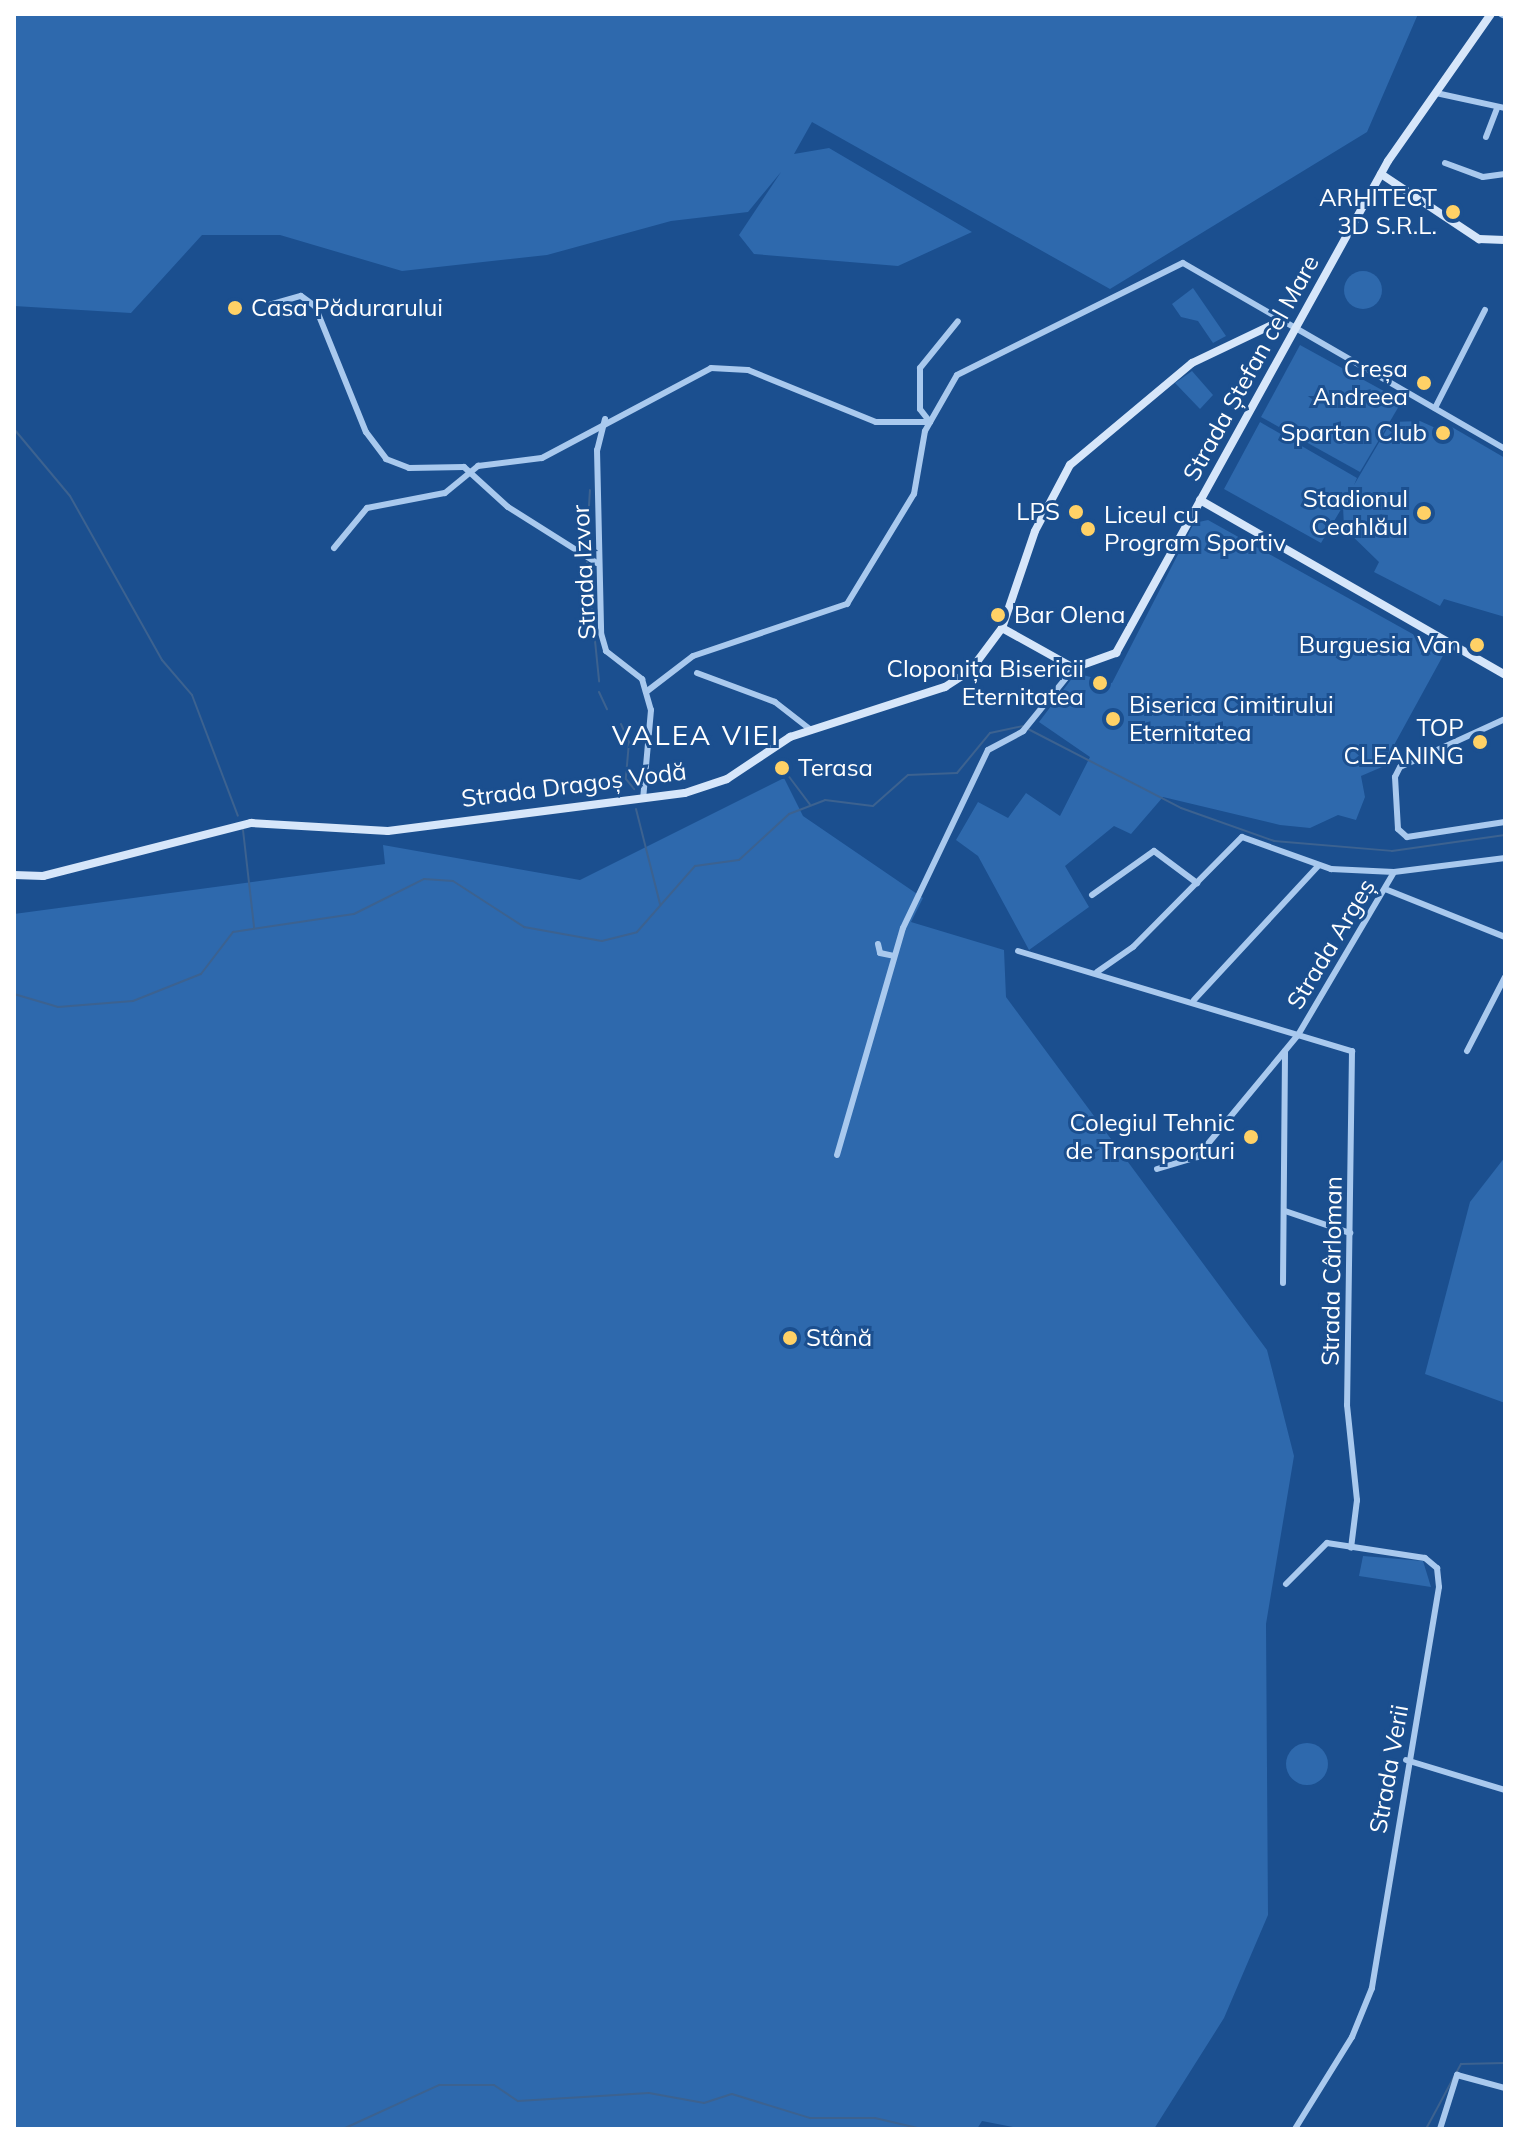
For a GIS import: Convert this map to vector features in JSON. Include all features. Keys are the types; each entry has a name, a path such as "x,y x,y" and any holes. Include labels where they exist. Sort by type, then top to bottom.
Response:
{"street":[{"name":"Strada Ștefan cel Mare","path":"1074,668 1116,653 1381,174 1491,14"},
{"path":"1436,93 1497,109 1505,108"},
{"path":"1486,137 1497,109"},
{"path":"1445,163 1483,177 1505,174"},
{"path":"1381,174 1479,239 1505,240"},
{"path":"646,692 693,656 824,616 858,594 889,526 914,494 930,422 971,365 1183,263 1276,323 1505,449"},
{"path":"269,305 301,296 315,306 366,432 386,459 471,473 542,458 605,419 725,367 876,422 930,422"},
{"path":"1435,408 1485,310"},
{"path":"930,422 920,409 920,368 958,321"},
{"name":"Strada Dragoș Vodă","path":"14,875 43,876 251,823 388,831 709,788 811,730 957,681 1002,628 1030,543 1070,465 1192,363 1276,323"},
{"name":"Strada Izvor","path":"605,419 597,450 597,563 603,643 635,671 646,692 654,730 643,799"},
{"path":"334,548 367,508 445,493 471,473"},
{"path":"471,473 508,507 597,563"},
{"path":"1200,500 1505,675"},
{"path":"837,1155 894,956 988,750 1023,731 1074,668 1002,628"},
{"path":"697,673 775,702 811,730"},
{"path":"1505,719 1396,771 1398,829 1419,838 1505,822"},
{"path":"1097,972 1197,883 1242,837 1318,866 1394,872 1505,858"},
{"path":"1092,895 1154,851 1197,883"},
{"path":"1194,1000 1318,866"},
{"name":"Strada Argeș","path":"1157,1169 1197,1157 1298,1035 1394,872"},
{"path":"1385,889 1505,937"},
{"path":"878,944 880,953 894,956"},
{"path":"1018,951 1194,1000 1298,1035"},
{"path":"1467,1051 1505,977"},
{"name":"Strada Cârloman","path":"1298,1035 1355,1057 1347,1405 1357,1500 1351,1548"},
{"path":"1283,1283 1285,1049"},
{"path":"1285,1211 1350,1233"},
{"name":"Strada Verii","path":"1286,1584 1321,1546 1420,1556 1437,1568 1367,2005 1295,2129"},
{"path":"1406,1760 1505,1790"},
{"path":"1440,2129 1457,2075 1505,2088"}],"shaded area":[{"path":"14,14 1418,14 1367,132 1110,289 812,122 794,154 829,148 972,232 898,266 754,254 739,235 781,172 748,212 671,221 547,255 402,271 280,235 202,235 131,313 14,306"},
{"path":"1363,271 1376,277 1382,290 1376,303 1363,309 1350,303 1344,290 1350,277"},
{"path":"1193,288 1226,336 1213,343 1198,321 1181,317 1172,304"},
{"path":"1300,345 1402,401 1360,472 1261,417"},
{"path":"1192,371 1213,395 1200,409 1175,383"},
{"name":"Stadionul Ceahlăul","path":"1420,421 1440,430 1445,423 1505,458 1505,617 1444,599 1440,606 1374,572 1379,562 1344,528 1343,506 1321,543 1224,489 1260,422 1357,478 1354,485 1391,422"},
{"path":"1208,520 1445,652 1382,767 1361,776 1365,797 1356,820 1338,815 1310,828 1280,825 1163,797 1131,834 1114,826 1065,866 1089,907 1029,950 978,856 956,840 978,802 1008,818 1026,793 1060,816 1090,757 1039,722 1076,673 1112,683 1194,523"},
{"path":"784,778 803,816 923,898 911,922 1004,950 1006,997 1267,1350 1294,1456 1266,1624 1268,1915 1224,2018 1154,2129 1023,2129 982,2121 977,2129 14,2129 14,914 385,864 383,845 580,880"},
{"path":"1505,1157 1505,1403 1425,1374 1470,1202"},
{"path":"1363,1556 1423,1561 1431,1587 1359,1576"},
{"path":"1307,1743 1322,1749 1328,1764 1322,1779 1307,1785 1292,1779 1286,1764 1292,1749"}],"waterway":[{"path":"14,429 70,496 162,660 192,695 238,816"},
{"path":"586,553 590,490"},
{"path":"587,562 599,681"},
{"path":"599,692 607,709"},
{"path":"621,724 629,742 626,779 634,789"},
{"path":"14,994 58,1007 133,1001 201,974 233,932 354,914 424,879 453,881 524,927 602,941 637,932 695,866 739,860 789,814 825,800 873,806 908,775 957,773 990,733 1022,726"},
{"path":"1028,729 1181,808 1274,841 1392,851 1505,835"},
{"path":"787,774 810,804"},
{"path":"636,809 660,904"},
{"path":"243,830 254,927"},
{"path":"1426,2129 1461,2064 1505,2063"},
{"path":"343,2129 439,2085 494,2085 518,2101 649,2093 704,2103 732,2094 810,2118 875,2118 922,2129"}],"place":[{"name":"ARHITECT 3D S.R.L.","path":"1453,212"},
{"name":"Casa Pădurarului","path":"235,308"},
{"name":"Creșa Andreea","path":"1424,383"},
{"name":"Spartan Club","path":"1443,433"},
{"name":"LPS","path":"1076,512"},
{"name":"Stadionul Ceahlăul","path":"1424,513"},
{"name":"Liceul cu Program Sportiv","path":"1088,529"},
{"name":"Bar Olena","path":"998,615"},
{"name":"Burguesia Van","path":"1477,645"},
{"name":"Cloponița Bisericii Eternitatea","path":"1100,683"},
{"name":"Biserica Cimitirului Eternitatea","path":"1113,719"},
{"name":"TOP CLEANING","path":"1480,742"},
{"name":"Terasa","path":"782,768"},
{"name":"Colegiul Tehnic de Transporturi","path":"1251,1137"},
{"name":"Stână","path":"790,1338"}],"district":[{"name":"VALEA VIEI","path":"696,735"}]}
